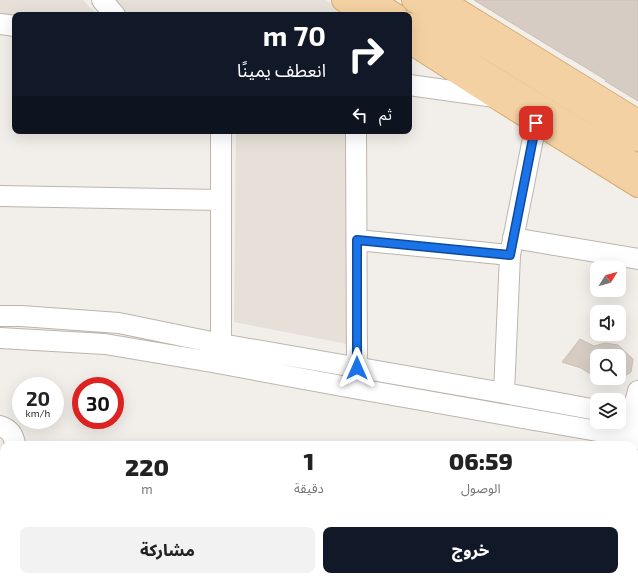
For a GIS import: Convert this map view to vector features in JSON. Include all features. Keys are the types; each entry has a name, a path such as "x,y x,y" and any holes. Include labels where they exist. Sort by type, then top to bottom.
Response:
{"main road":[{"path":"343,0 361,12"},
{"path":"372,0 391,12"},
{"path":"413,0 452,26 638,140"},
{"path":"442,0 638,120"},
{"path":"412,26 638,166"},
{"path":"412,44 638,186"}],"street":[{"path":"102,0 112,12"},
{"path":"0,24 12,26"},
{"path":"412,85 495,97"},
{"path":"504,393 511,246 536,123"},
{"path":"221,134 221,344"},
{"path":"356,134 357,368"},
{"path":"0,196 221,200"},
{"path":"357,240 511,246 638,259"},
{"path":"0,316 21,316 119,323 221,344 590,409"},
{"path":"0,338 105,344 632,438 629,416 638,391"},
{"path":"0,426 11,432 15,441"}],"shaded area":[{"path":"0,0 83,0 94,12 12,12 12,16 0,14"},
{"path":"113,0 326,0 344,12 124,12"},
{"path":"236,134 352,134 348,235 347,344 234,322"}],"building":[{"path":"474,0 638,0 638,101 605,81 606,80"},
{"path":"580,339 594,346 605,343 618,345 622,349 590,349 590,374 581,368 562,362"},
{"path":"626,352 633,359 631,372 626,375"}],"route":[{"path":"357,368 357,240 510,255 536,123"}]}
